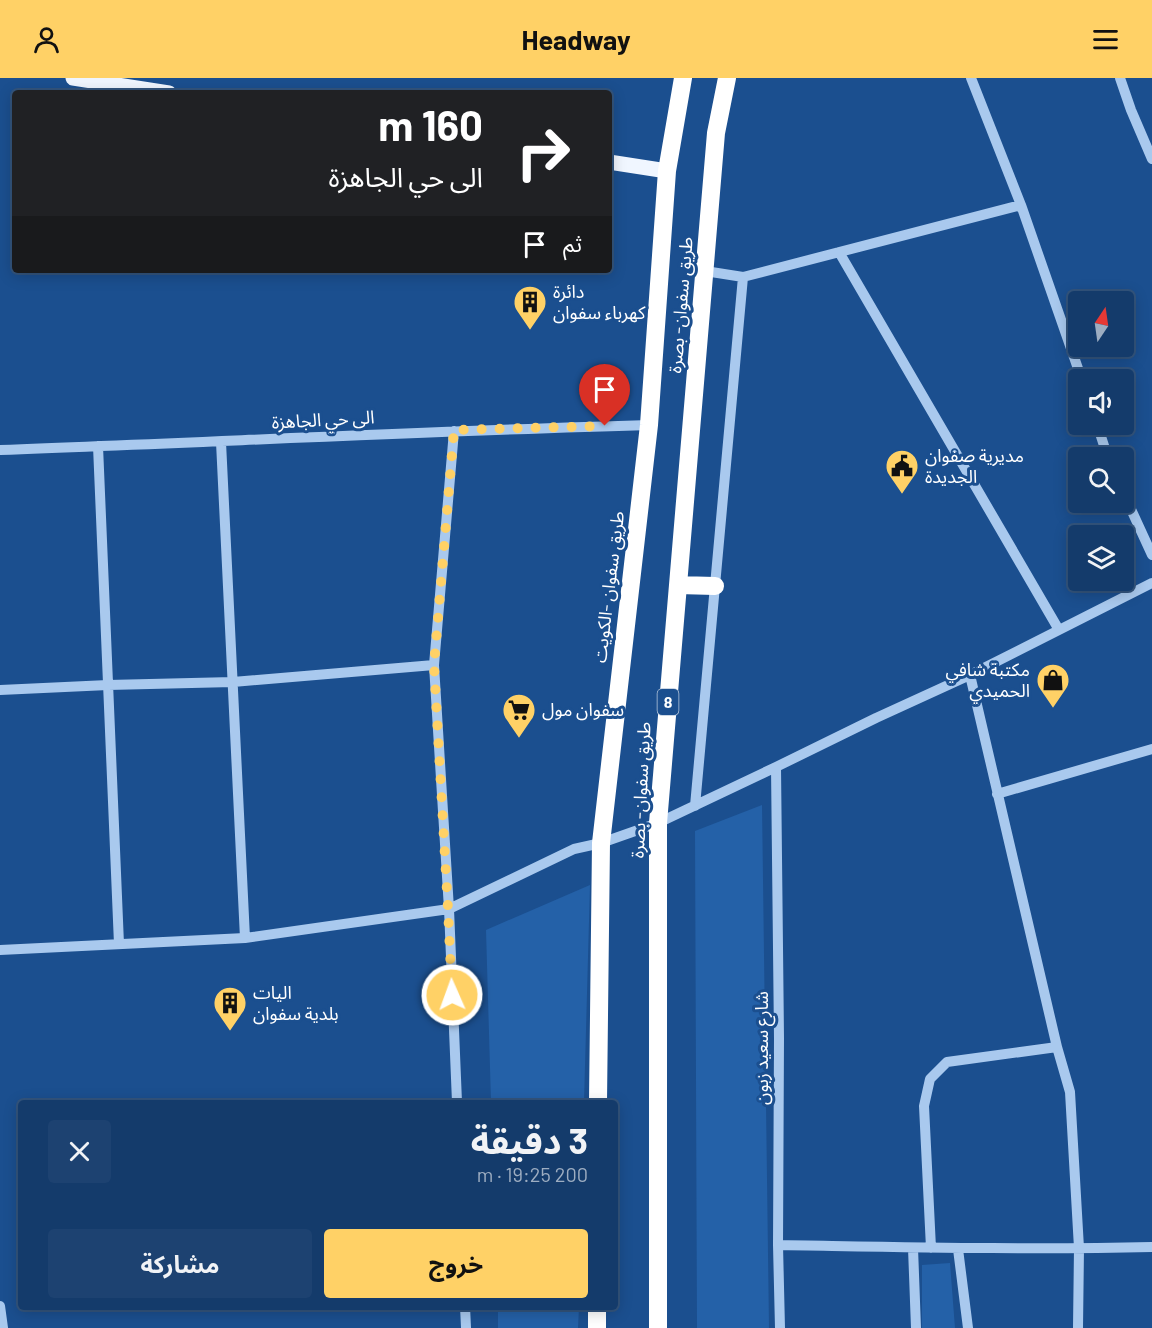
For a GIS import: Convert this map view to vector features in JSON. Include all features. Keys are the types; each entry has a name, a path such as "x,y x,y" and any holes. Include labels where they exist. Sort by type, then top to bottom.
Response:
{"highway":[{"name":"طريق سفوان -الكويت","path":"598,1100 601,843 649,425 667,171 682,78"},
{"name":"طريق سفوان- بصرة","path":"658,1328 658,823 716,133 727,78"},
{"path":"678,585 715,586"},
{"path":"597,1310 597,1328"}],"main road":[{"path":"73,78 150,90"},
{"path":"612,162 667,171"}],"street":[{"path":"971,78 1021,205 1078,369"},
{"path":"1120,78 1152,159"},
{"path":"705,271 743,277 1021,205"},
{"path":"839,252 1059,630"},
{"path":"695,806 743,277"},
{"name":"الى حي الجاهزة","path":"0,450 454,430 649,425"},
{"path":"454,430 434,665 457,1100"},
{"path":"221,442 245,938"},
{"path":"98,446 119,944"},
{"path":"1133,513 1152,555"},
{"path":"0,950 245,938 448,909 574,849 601,843 658,823 695,806 969,675 1152,583"},
{"path":"0,690 233,682 434,665"},
{"path":"969,675 1070,1092 1079,1248 1078,1328"},
{"path":"998,794 1152,749"},
{"name":"شارع سعيد زبون","path":"777,767 780,1328"},
{"path":"931,1248 924,1106 930,1079 947,1062 1058,1047"},
{"path":"778,1245 958,1249 1152,1246"},
{"path":"913,1248 916,1328"},
{"path":"958,1249 968,1328"},
{"path":"0,1306 3,1328"},
{"path":"465,1310 466,1328"}],"shaded area":[{"path":"762,805 769,1328 697,1328 695,831"},
{"path":"590,885 584,1100 491,1100 486,930"},
{"path":"950,1263 955,1328 922,1328 922,1265"},
{"path":"498,1310 579,1310 578,1328 498,1328"}],"place":[{"name":"دائرة كهرباء سفوان","path":"530,331"},
{"name":"مديرية صفوان الجديدة","path":"902,495"},
{"name":"مكتبة شافي الحميدي","path":"1053,709"},
{"name":"سفوان مول","path":"519,739"},
{"name":"اليات بلدية سفوان","path":"230,1032"}],"route":[{"path":"452,995 434,665 454,430 605,426"}]}
